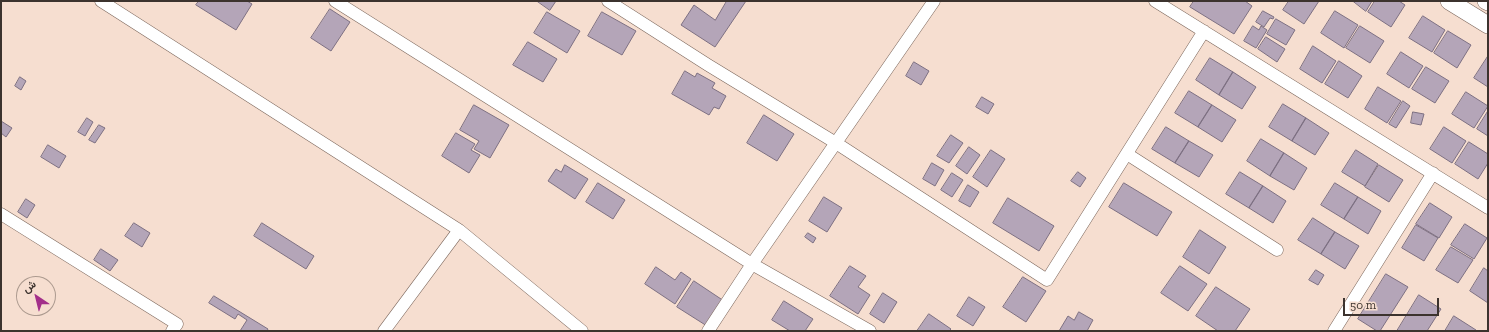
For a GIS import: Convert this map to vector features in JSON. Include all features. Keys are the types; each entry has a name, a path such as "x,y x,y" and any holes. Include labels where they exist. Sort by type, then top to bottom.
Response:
{"street":[{"path":"101,1 459,230 582,331"},
{"path":"335,1 752,264 870,331"},
{"path":"608,1 708,65 836,143 1047,280 1204,31"},
{"path":"708,331 752,264 934,1"},
{"path":"1155,1 1488,208"},
{"path":"1449,1 1488,26"},
{"path":"1127,154 1276,250"},
{"path":"1334,331 1433,174"},
{"path":"1,214 177,324 172,331"},
{"path":"384,331 459,230"}],"building":[{"path":"199,1 247,1 252,4 236,30 196,5"},
{"path":"537,1 556,1 550,10"},
{"path":"727,1 746,1 715,47 681,25 694,5 715,20"},
{"path":"1194,1 1245,1 1252,6 1234,34 1190,7"},
{"path":"1289,1 1319,1 1304,24 1283,10"},
{"path":"1353,1 1372,1 1366,11"},
{"path":"1375,1 1399,1 1405,5 1391,27 1368,12"},
{"path":"330,9 350,22 331,51 311,38"},
{"path":"1263,11 1274,17 1273,19 1270,18 1264,27 1256,22"},
{"path":"1335,11 1358,25 1344,48 1321,33"},
{"path":"547,12 580,31 567,53 534,33"},
{"path":"602,12 636,31 622,55 588,36"},
{"path":"1423,16 1445,30 1432,52 1409,38"},
{"path":"1276,19 1295,30 1286,45 1267,34"},
{"path":"1253,26 1259,30 1261,26 1267,30 1256,48 1244,41"},
{"path":"1360,26 1384,41 1370,63 1346,48"},
{"path":"1448,31 1471,45 1457,68 1434,53"},
{"path":"1266,37 1285,49 1277,62 1258,49"},
{"path":"528,42 557,59 543,82 513,65"},
{"path":"1313,46 1336,61 1322,83 1300,69"},
{"path":"1401,52 1423,66 1409,88 1387,74"},
{"path":"1488,56 1488,87 1474,78"},
{"path":"1210,58 1233,72 1219,95 1196,80"},
{"path":"1339,61 1362,76 1348,98 1325,84"},
{"path":"914,62 929,71 921,85 906,76"},
{"path":"1426,67 1449,81 1435,103 1412,89"},
{"path":"685,71 695,77 697,73 715,83 712,88 726,96 719,109 714,107 709,115 672,94"},
{"path":"1233,72 1256,87 1242,109 1219,95"},
{"path":"20,77 26,81 21,90 15,86"},
{"path":"1378,87 1401,101 1387,123 1365,109"},
{"path":"1189,91 1212,105 1198,127 1175,113"},
{"path":"1466,92 1488,106 1474,128 1452,114"},
{"path":"982,97 994,104 988,114 976,107"},
{"path":"1403,101 1410,106 1396,128 1389,124"},
{"path":"1283,104 1306,118 1292,141 1269,127"},
{"path":"474,105 509,125 490,158 474,149 479,141 460,130"},
{"path":"1212,105 1236,120 1222,142 1198,127"},
{"path":"1488,111 1488,136 1477,129"},
{"path":"1413,112 1424,114 1421,125 1411,123"},
{"path":"764,115 794,134 777,161 747,143"},
{"path":"87,118 93,122 85,136 78,132"},
{"path":"1306,118 1329,133 1315,155 1292,141"},
{"path":"1,121 12,128 6,137 1,133"},
{"path":"99,125 105,128 95,143 89,140"},
{"path":"1166,127 1189,141 1175,163 1152,149"},
{"path":"1444,127 1466,141 1452,163 1430,149"},
{"path":"456,133 475,144 471,150 480,155 469,173 442,156"},
{"path":"951,135 963,143 949,163 937,156"},
{"path":"1261,139 1284,153 1270,176 1247,161"},
{"path":"1189,141 1213,155 1199,177 1175,163"},
{"path":"1469,142 1488,154 1488,163 1478,179 1455,164"},
{"path":"48,145 66,156 59,168 41,157"},
{"path":"969,147 980,155 967,174 956,166"},
{"path":"991,150 1005,159 987,187 973,177"},
{"path":"1356,150 1378,164 1365,186 1342,172"},
{"path":"1284,153 1307,168 1294,190 1270,176"},
{"path":"932,163 944,170 935,186 923,179"},
{"path":"565,165 588,179 575,199 548,181 556,169 561,172"},
{"path":"1379,165 1403,180 1389,202 1365,187"},
{"path":"1078,172 1086,178 1080,187 1071,181"},
{"path":"1240,172 1263,186 1249,208 1226,194"},
{"path":"952,173 963,180 952,197 941,190"},
{"path":"598,183 625,200 613,219 586,202"},
{"path":"1124,183 1172,212 1157,236 1109,207"},
{"path":"1335,183 1358,197 1344,219 1321,205"},
{"path":"968,185 979,192 970,207 959,201"},
{"path":"1263,186 1286,201 1273,223 1249,208"},
{"path":"824,197 842,208 827,232 809,221"},
{"path":"1358,197 1381,211 1368,234 1344,219"},
{"path":"1008,198 1054,226 1039,251 993,223"},
{"path":"26,199 35,205 27,218 18,212"},
{"path":"1430,203 1452,217 1439,238 1416,224"},
{"path":"1313,218 1335,232 1321,254 1298,240"},
{"path":"134,223 150,233 142,247 125,236"},
{"path":"262,223 314,256 306,269 254,236"},
{"path":"1465,224 1487,238 1474,259 1451,245"},
{"path":"1416,225 1438,238 1424,261 1402,248"},
{"path":"1200,230 1226,247 1209,274 1183,257"},
{"path":"1335,232 1359,246 1345,269 1321,254"},
{"path":"808,233 816,238 813,243 805,237"},
{"path":"1451,247 1473,260 1458,283 1436,270"},
{"path":"101,249 118,260 110,271 94,260"},
{"path":"850,266 866,276 858,287 870,295 858,314 830,296"},
{"path":"1180,266 1207,284 1188,311 1161,293"},
{"path":"656,267 675,280 681,272 691,279 675,304 645,284"},
{"path":"1484,268 1488,271 1488,303 1470,291"},
{"path":"1316,270 1324,275 1318,285 1309,280"},
{"path":"1386,274 1408,287 1380,331 1377,331 1358,319"},
{"path":"1023,277 1046,291 1026,322 1003,307"},
{"path":"694,281 724,301 707,326 677,307"},
{"path":"1216,287 1250,309 1235,331 1218,331 1196,316"},
{"path":"883,293 897,302 884,323 870,314"},
{"path":"1419,295 1441,309 1427,331 1397,331"},
{"path":"214,296 268,329 267,331 240,331 247,320 238,314 235,319 209,303"},
{"path":"969,297 985,307 973,326 957,316"},
{"path":"784,301 813,319 805,331 790,331 772,320"},
{"path":"1079,312 1093,320 1087,331 1059,331 1068,316 1074,320"},
{"path":"929,314 951,329 949,331 917,331"},
{"path":"1454,316 1476,330 1445,331"}]}
